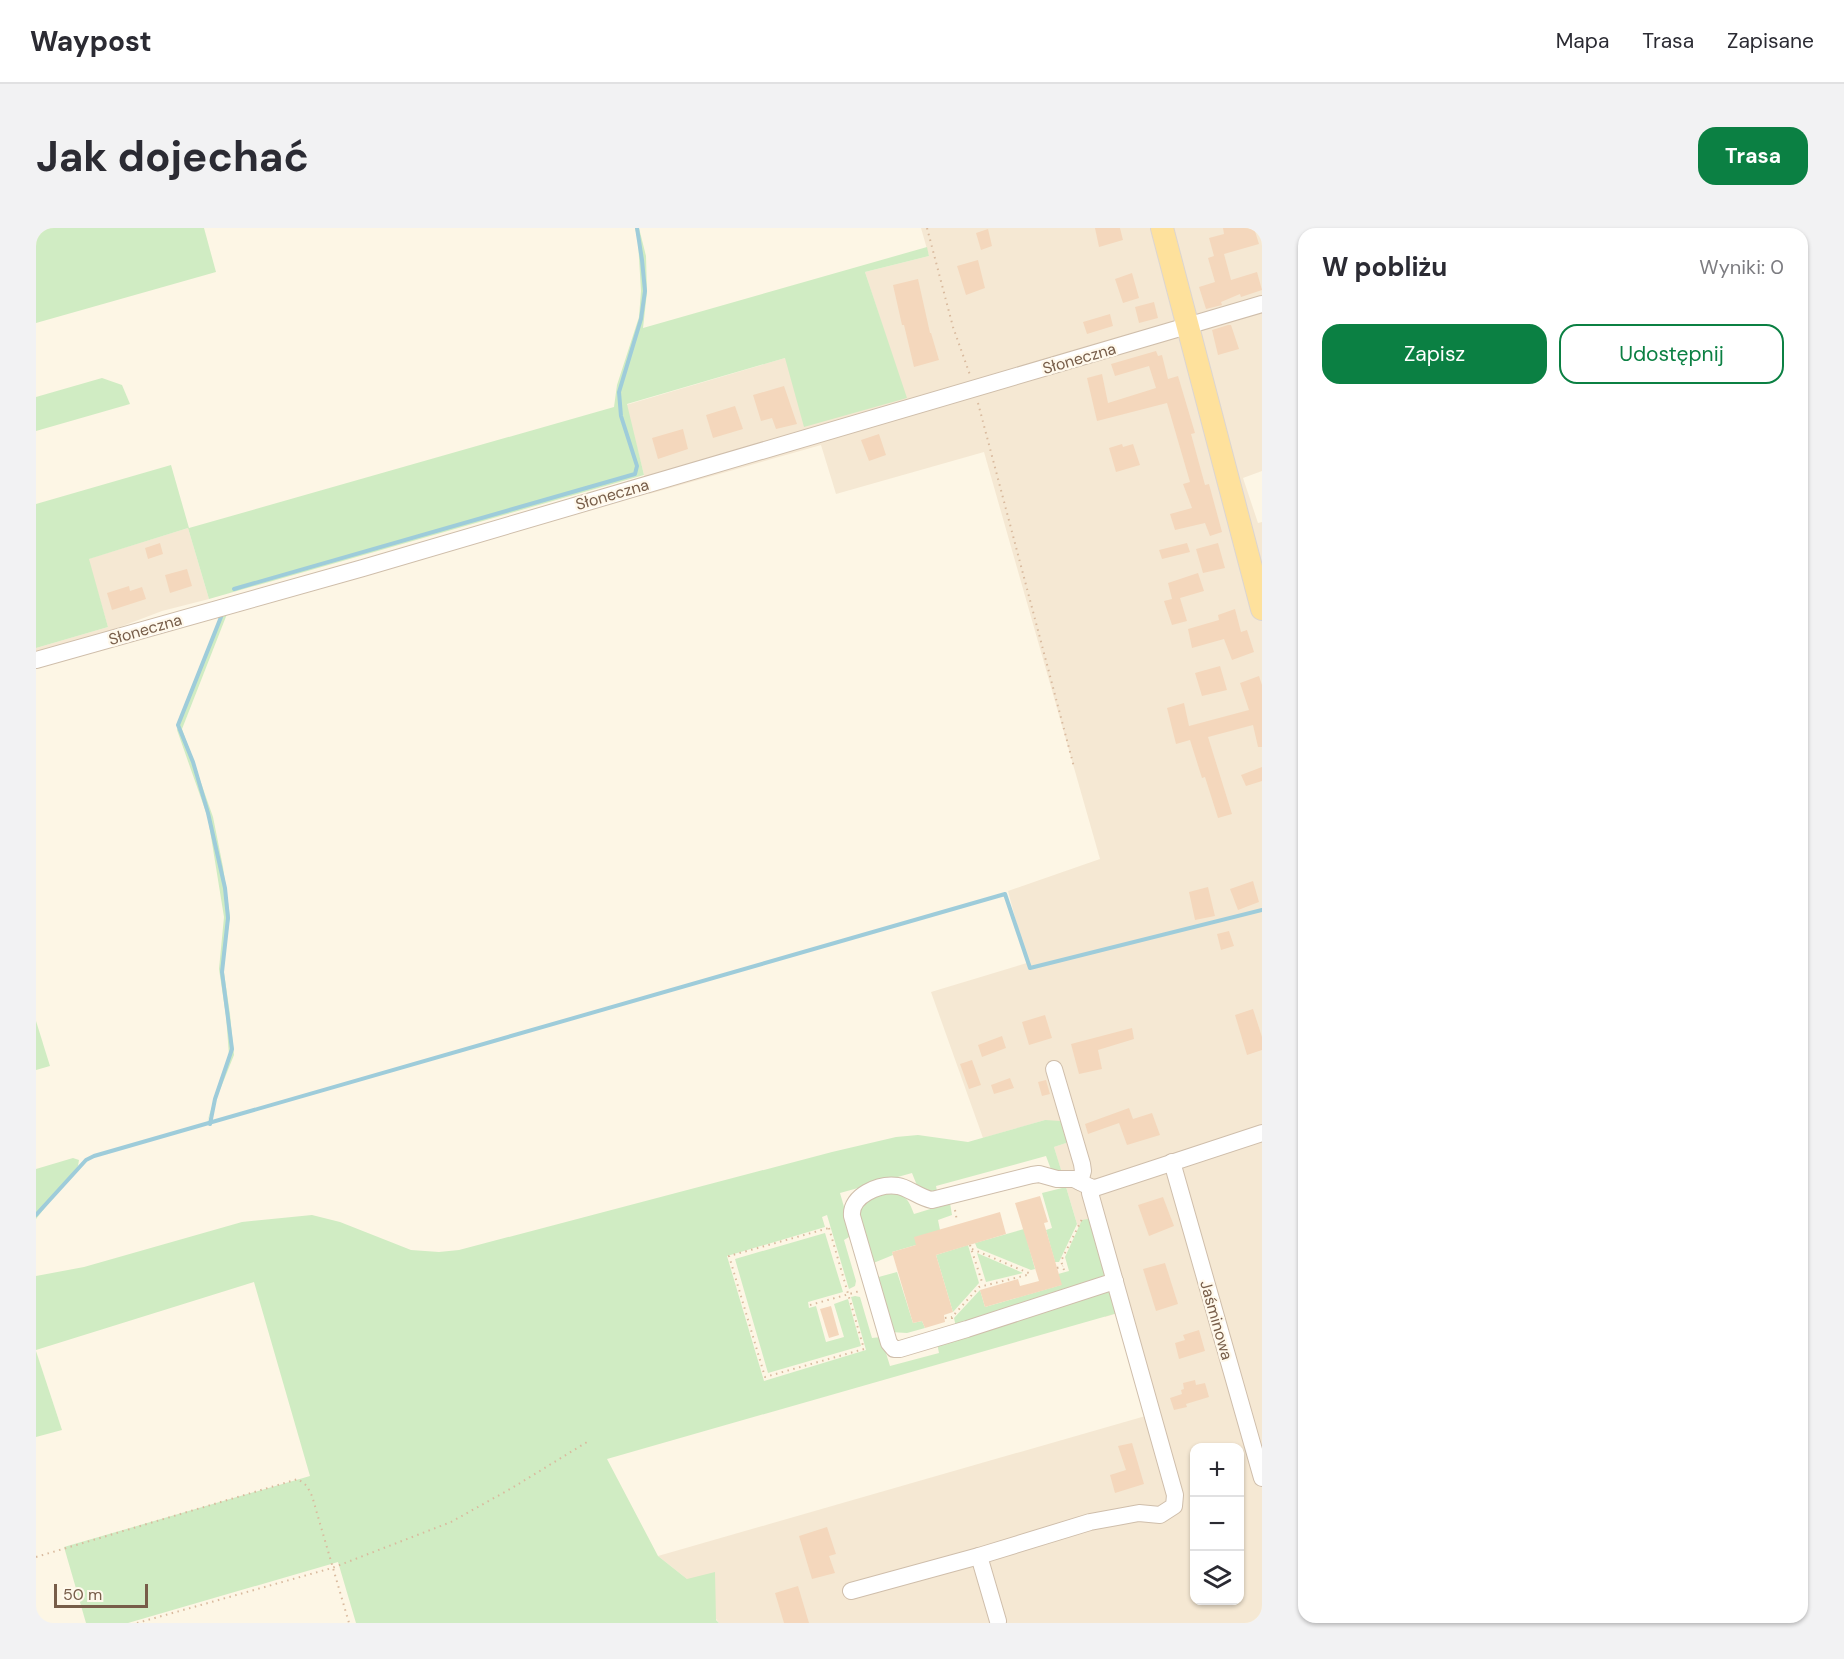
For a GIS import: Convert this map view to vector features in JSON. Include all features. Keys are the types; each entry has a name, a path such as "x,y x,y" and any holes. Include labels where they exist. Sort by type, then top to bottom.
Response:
{"main road":[{"path":"1162,228 1262,609"}],"street":[{"name":"Słoneczna","path":"36,660 363,568 1262,304"},
{"path":"1054,1069 1082,1164 1083,1171 1078,1182"},
{"path":"1115,1281 967,1329 894,1349 889,1343 851,1209 865,1194 895,1185 932,1200 1039,1174 1095,1188 1262,1134"},
{"name":"Jaśminowa","path":"1172,1162 1262,1478"},
{"path":"851,1591 979,1556 1090,1522 1139,1513 1160,1515 1174,1506 1175,1495 1090,1193 1078,1182"},
{"path":"979,1556 998,1621"}],"path":[{"path":"927,228 953,327 975,389 1074,767"},
{"path":"1064,1270 1062,1261 1080,1220 1096,1214"},
{"path":"829,1228 848,1294 864,1348 765,1377 729,1256 829,1228"},
{"path":"970,1245 983,1286"},
{"path":"945,1318 952,1317 979,1287 1031,1274 972,1249"},
{"path":"1056,1268 1063,1266"},
{"path":"810,1305 864,1289"},
{"path":"952,1317 954,1323"},
{"path":"137,1623 332,1568 451,1522 587,1442"},
{"path":"36,1557 298,1479 307,1486 312,1496 349,1623"}],"shaded area":[{"path":"921,228 1262,228 1262,471 1243,478 1258,523 1262,522 1262,1623 719,1623 687,1579 658,1556 1149,1415 1121,1312 1105,1317 1054,1147 1072,1141 1045,1120 983,1138 931,992 1027,963 1008,891 1100,859 984,452 836,494 821,445 649,494 626,405 785,358 906,398 865,272 929,256"},
{"path":"188,528 209,599 162,611 36,659 36,648 108,627 88,559"}],"green space":[{"path":"36,228 204,228 216,272 36,323"},
{"path":"635,228 639,228 646,256 647,292 643,328 927,247 929,256 865,272 907,398 804,427 785,358 627,404 644,475 209,599 188,528 89,559 108,627 36,648 36,504 171,465 189,528 614,407 617,385 639,317 641,291"},
{"path":"102,378 122,385 130,404 36,431 36,397"},
{"path":"227,614 182,729 213,817 230,916 223,966 234,1055 207,1122 229,1055 219,969 224,917 208,818 177,730 220,618"},
{"path":"36,1021 50,1066 36,1070"},
{"path":"1045,1120 1060,1121 1068,1126 1072,1141 1054,1147 1062,1173 1052,1172 1046,1156 936,1186 938,1196 918,1188 912,1173 840,1193 851,1231 849,1237 844,1240 856,1281 855,1286 849,1289 827,1215 822,1217 825,1227 727,1256 764,1381 866,1350 851,1297 855,1296 860,1297 872,1338 881,1337 890,1366 939,1353 937,1343 1110,1290 1121,1312 607,1459 658,1556 687,1579 715,1572 716,1620 719,1623 356,1623 338,1562 128,1623 86,1623 64,1547 310,1476 254,1282 36,1350 36,1276 84,1267 242,1222 312,1215 340,1222 411,1250 439,1252 459,1250 896,1137 918,1135 968,1142"},
{"path":"73,1158 79,1160 78,1166 36,1219 36,1169"},
{"path":"1066,1187 1077,1224 1059,1262 1055,1262 1046,1230 1052,1228 1042,1193"},
{"path":"892,1190 906,1199 914,1214 950,1203 952,1215 938,1220 940,1230 916,1245 892,1252 893,1255 871,1264 860,1225 861,1209 863,1202"},
{"path":"1093,1218 1107,1272 1104,1277 956,1327 954,1318 980,1290 985,1307 1061,1285 1058,1274 1069,1271 1065,1257 1082,1220"},
{"path":"1024,1229 1035,1269 1031,1270 977,1248 975,1243"},
{"path":"825,1233 843,1292 808,1302 809,1308 816,1306 826,1342 844,1337 834,1304 848,1299 861,1346 768,1373 735,1259"},
{"path":"968,1245 979,1283 953,1312 936,1255"},
{"path":"977,1253 1023,1273 986,1282"},
{"path":"897,1272 913,1323 922,1321 925,1328 907,1333 890,1332 875,1278"},
{"path":"36,1351 62,1430 36,1437"}],"building":[{"path":"1095,228 1120,228 1123,240 1099,247"},
{"path":"1223,228 1254,228 1259,244 1224,254 1231,280 1257,272 1262,290 1241,297 1240,294 1221,302 1222,305 1206,309 1199,287 1215,282 1208,258 1214,256 1209,238 1224,234"},
{"path":"988,229 992,246 981,250 976,233"},
{"path":"978,260 985,288 966,295 957,266"},
{"path":"1132,273 1139,298 1123,303 1115,279"},
{"path":"918,279 930,333 939,360 914,367 893,285"},
{"path":"1154,302 1158,318 1139,323 1135,307"},
{"path":"1110,314 1113,326 1087,334 1083,322"},
{"path":"1231,325 1239,349 1218,355 1212,330"},
{"path":"1156,351 1158,356 1162,355 1168,379 1178,376 1195,433 1191,434 1205,485 1209,484 1222,532 1210,536 1205,523 1175,530 1170,514 1192,508 1183,484 1190,482 1167,403 1097,421 1087,378 1102,374 1108,403 1156,388 1149,366 1115,376 1111,364"},
{"path":"784,386 797,424 776,429 772,418 761,421 753,395"},
{"path":"735,406 743,429 713,438 706,415"},
{"path":"683,429 688,449 658,459 652,438"},
{"path":"879,434 886,455 869,461 861,440"},
{"path":"1122,444 1123,447 1133,444 1140,465 1116,472 1109,448"},
{"path":"160,543 163,554 148,559 145,548"},
{"path":"1187,543 1190,552 1162,559 1159,550"},
{"path":"1218,543 1225,568 1203,573 1196,549"},
{"path":"187,569 192,586 170,593 165,575"},
{"path":"1198,573 1204,591 1180,598 1187,621 1172,625 1164,601 1172,599 1168,583"},
{"path":"129,586 130,591 142,587 146,599 112,610 107,593"},
{"path":"1235,609 1241,632 1247,630 1254,652 1232,660 1224,639 1192,648 1188,629 1219,620 1218,615"},
{"path":"1220,666 1227,690 1202,696 1195,673"},
{"path":"1259,676 1262,685 1262,747 1258,747 1253,725 1208,737 1232,814 1218,818 1190,740 1176,744 1167,708 1184,703 1189,726 1249,710 1240,683"},
{"path":"1262,767 1262,781 1246,786 1241,775"},
{"path":"1253,881 1259,902 1238,910 1230,889"},
{"path":"1208,887 1215,916 1195,920 1189,892"},
{"path":"1229,931 1234,946 1221,950 1217,934"},
{"path":"1253,1009 1262,1037 1262,1050 1247,1055 1235,1015"},
{"path":"1045,1015 1052,1038 1029,1045 1022,1022"},
{"path":"1132,1028 1134,1039 1098,1050 1102,1069 1079,1074 1071,1044"},
{"path":"1002,1036 1006,1048 982,1057 978,1045"},
{"path":"972,1060 981,1085 969,1089 960,1064"},
{"path":"1010,1078 1014,1088 994,1094 991,1085"},
{"path":"1046,1080 1050,1094 1042,1096 1038,1082"},
{"path":"1129,1108 1133,1119 1152,1113 1160,1135 1127,1145 1119,1123 1088,1134 1085,1124"},
{"path":"1040,1196 1048,1222 1044,1223 1062,1285 985,1307 980,1290 1018,1279 1020,1286 1039,1281 1015,1203"},
{"path":"1163,1197 1174,1226 1149,1236 1138,1205"},
{"path":"1000,1212 1006,1234 936,1255 953,1312 944,1315 945,1322 925,1328 922,1321 913,1323 892,1252 916,1245 914,1237"},
{"path":"1165,1263 1178,1304 1156,1311 1143,1269"},
{"path":"831,1306 839,1335 829,1338 820,1309"},
{"path":"1199,1330 1205,1351 1179,1359 1175,1343 1185,1340 1183,1335"},
{"path":"1195,1380 1196,1385 1205,1383 1209,1397 1174,1410 1170,1398 1182,1394 1183,1383"},
{"path":"1132,1443 1144,1484 1115,1493 1110,1475 1126,1470 1118,1446"},
{"path":"827,1527 836,1554 829,1556 835,1573 812,1579 799,1536"},
{"path":"798,1586 809,1623 784,1623 775,1593"}],"waterway":[{"path":"234,589 635,474 637,466 621,416 619,392 641,319 645,291 637,228"},
{"path":"210,1124 215,1099 232,1049 222,972 228,918 225,888 208,813 193,762 178,725 221,617"},
{"path":"36,1215 86,1160 94,1156 1005,894 1030,968 1262,910"}]}
